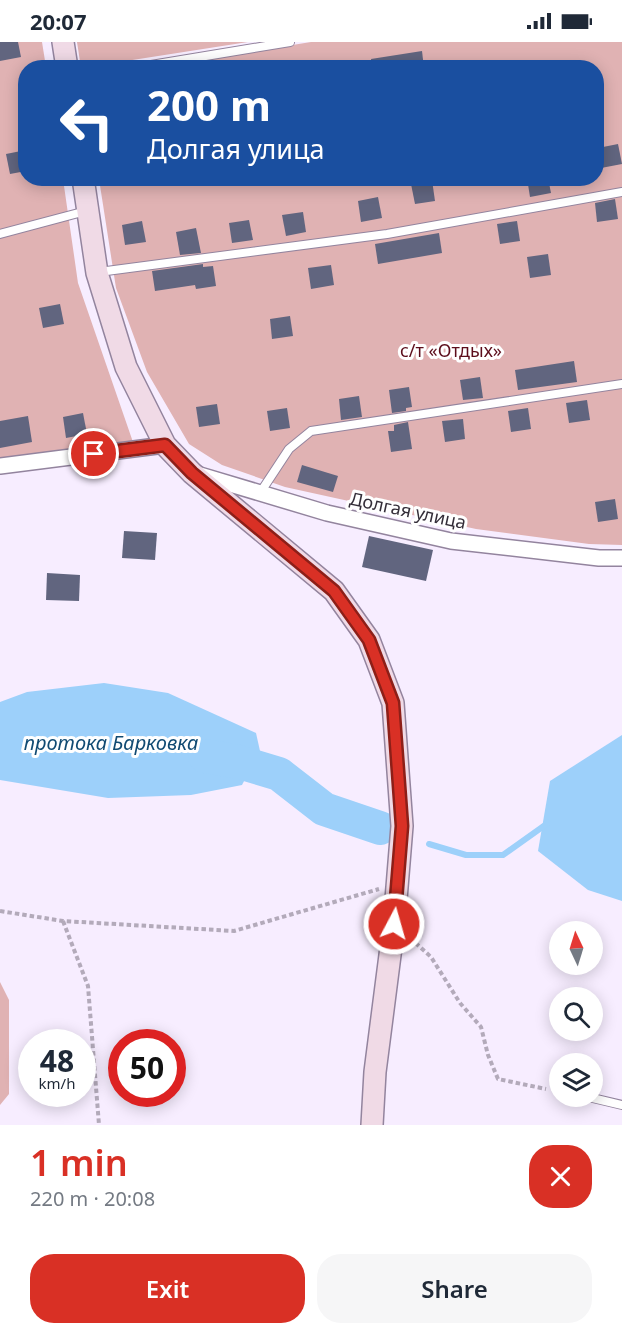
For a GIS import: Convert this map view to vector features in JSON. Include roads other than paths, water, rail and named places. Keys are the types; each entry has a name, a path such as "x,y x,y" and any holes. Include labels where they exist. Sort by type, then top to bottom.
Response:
{"main road":[{"path":"63,42 66,60"},
{"path":"84,186 97,273 126,367 165,445 192,473 334,591 369,640 393,703 402,826 394,924 375,1072 371,1125"}],"street":[{"path":"0,466 165,445"},
{"name":"Долгая улица","path":"192,473 327,513 451,541 599,558 622,558"}],"lane":[{"path":"181,60 290,42"},
{"path":"97,273 387,234 622,192"},
{"path":"0,234 88,211"},
{"path":"260,493 289,449 311,431 622,384"},
{"path":"603,1100 622,1105"}],"water":[{"name":"протока Барковка","path":"104,683 168,693 256,733 260,751 242,785 191,795 108,798 0,780 0,702 27,692"},
{"path":"622,735 622,901 588,890 538,851 550,781"}],"waterway":[{"path":"205,756 239,762 279,774 324,809 380,828"},
{"path":"429,844 466,855 503,855 548,823"}],"park label":[{"name":"с/т «Отдых»","path":"451,350"}]}
